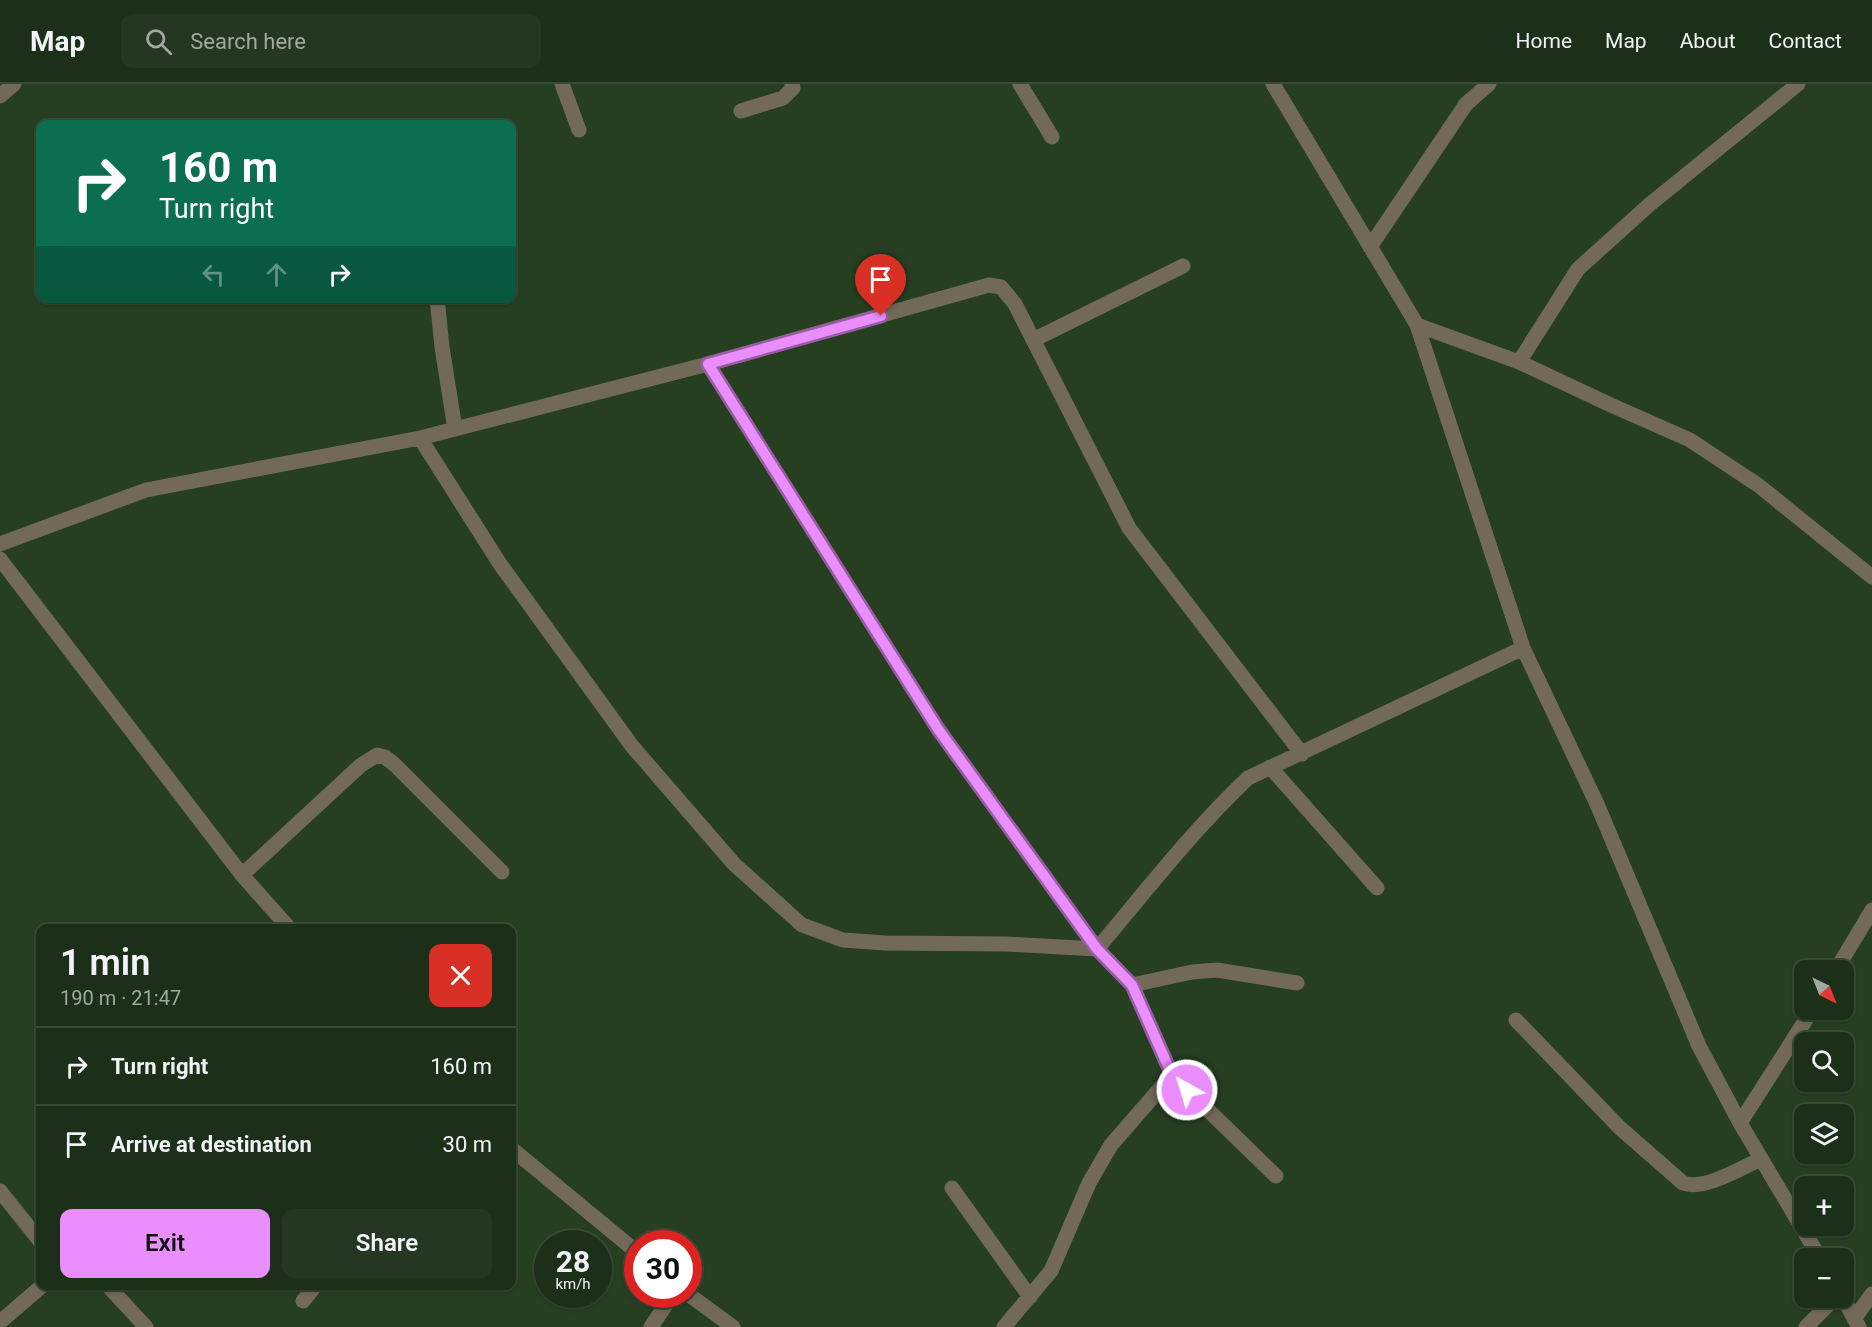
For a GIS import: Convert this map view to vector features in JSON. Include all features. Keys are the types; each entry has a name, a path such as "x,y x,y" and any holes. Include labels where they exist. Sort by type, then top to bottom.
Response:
{"street":[{"path":"0,96 14,84"},
{"path":"562,84 579,130"},
{"path":"741,111 783,98 793,88 792,84"},
{"path":"1020,84 1052,136"},
{"path":"1274,84 1417,325 1523,648 1597,804 1700,1046 1740,1123 1814,1248"},
{"path":"1370,247 1466,104 1489,84"},
{"path":"1519,362 1578,269 1649,204 1798,84"},
{"path":"1034,340 1183,266"},
{"path":"0,544 146,490 420,438 708,364 989,285 1001,287 1008,294 1034,340 1129,528 1302,754"},
{"path":"437,303 455,429"},
{"path":"1417,325 1519,362 1690,440 1758,484 1872,577"},
{"path":"708,364 938,729 1097,949 1132,985 1172,1075 1276,1176"},
{"path":"420,438 500,564 632,746 734,864 802,925 843,940 1097,949"},
{"path":"0,559 242,875 285,924"},
{"path":"1097,949 1231,794 1248,778 1523,648"},
{"path":"242,875 361,765 377,755 385,757 394,764 502,872"},
{"path":"1270,767 1377,888"},
{"path":"1842,960 1872,910"},
{"path":"1132,985 1192,972 1216,970 1296,983"},
{"path":"1516,1020 1620,1128 1683,1183 1690,1186 1703,1184 1761,1159"},
{"path":"1740,1123 1806,1020"},
{"path":"1004,1327 1051,1271 1089,1183 1111,1145 1172,1075"},
{"path":"516,1152 624,1241"},
{"path":"952,1188 1030,1297"},
{"path":"0,1191 36,1236"},
{"path":"0,1322 37,1290"},
{"path":"112,1290 146,1327"},
{"path":"303,1301 312,1290"},
{"path":"1856,1323 1872,1294"},
{"path":"702,1304 733,1327"},
{"path":"651,1327 664,1308"},
{"path":"1806,1327 1825,1308"},
{"path":"1848,1308 1856,1323"}],"route":[{"path":"881,316 708,364 938,729 1097,949 1132,985 1172,1075 1187,1090"}]}
